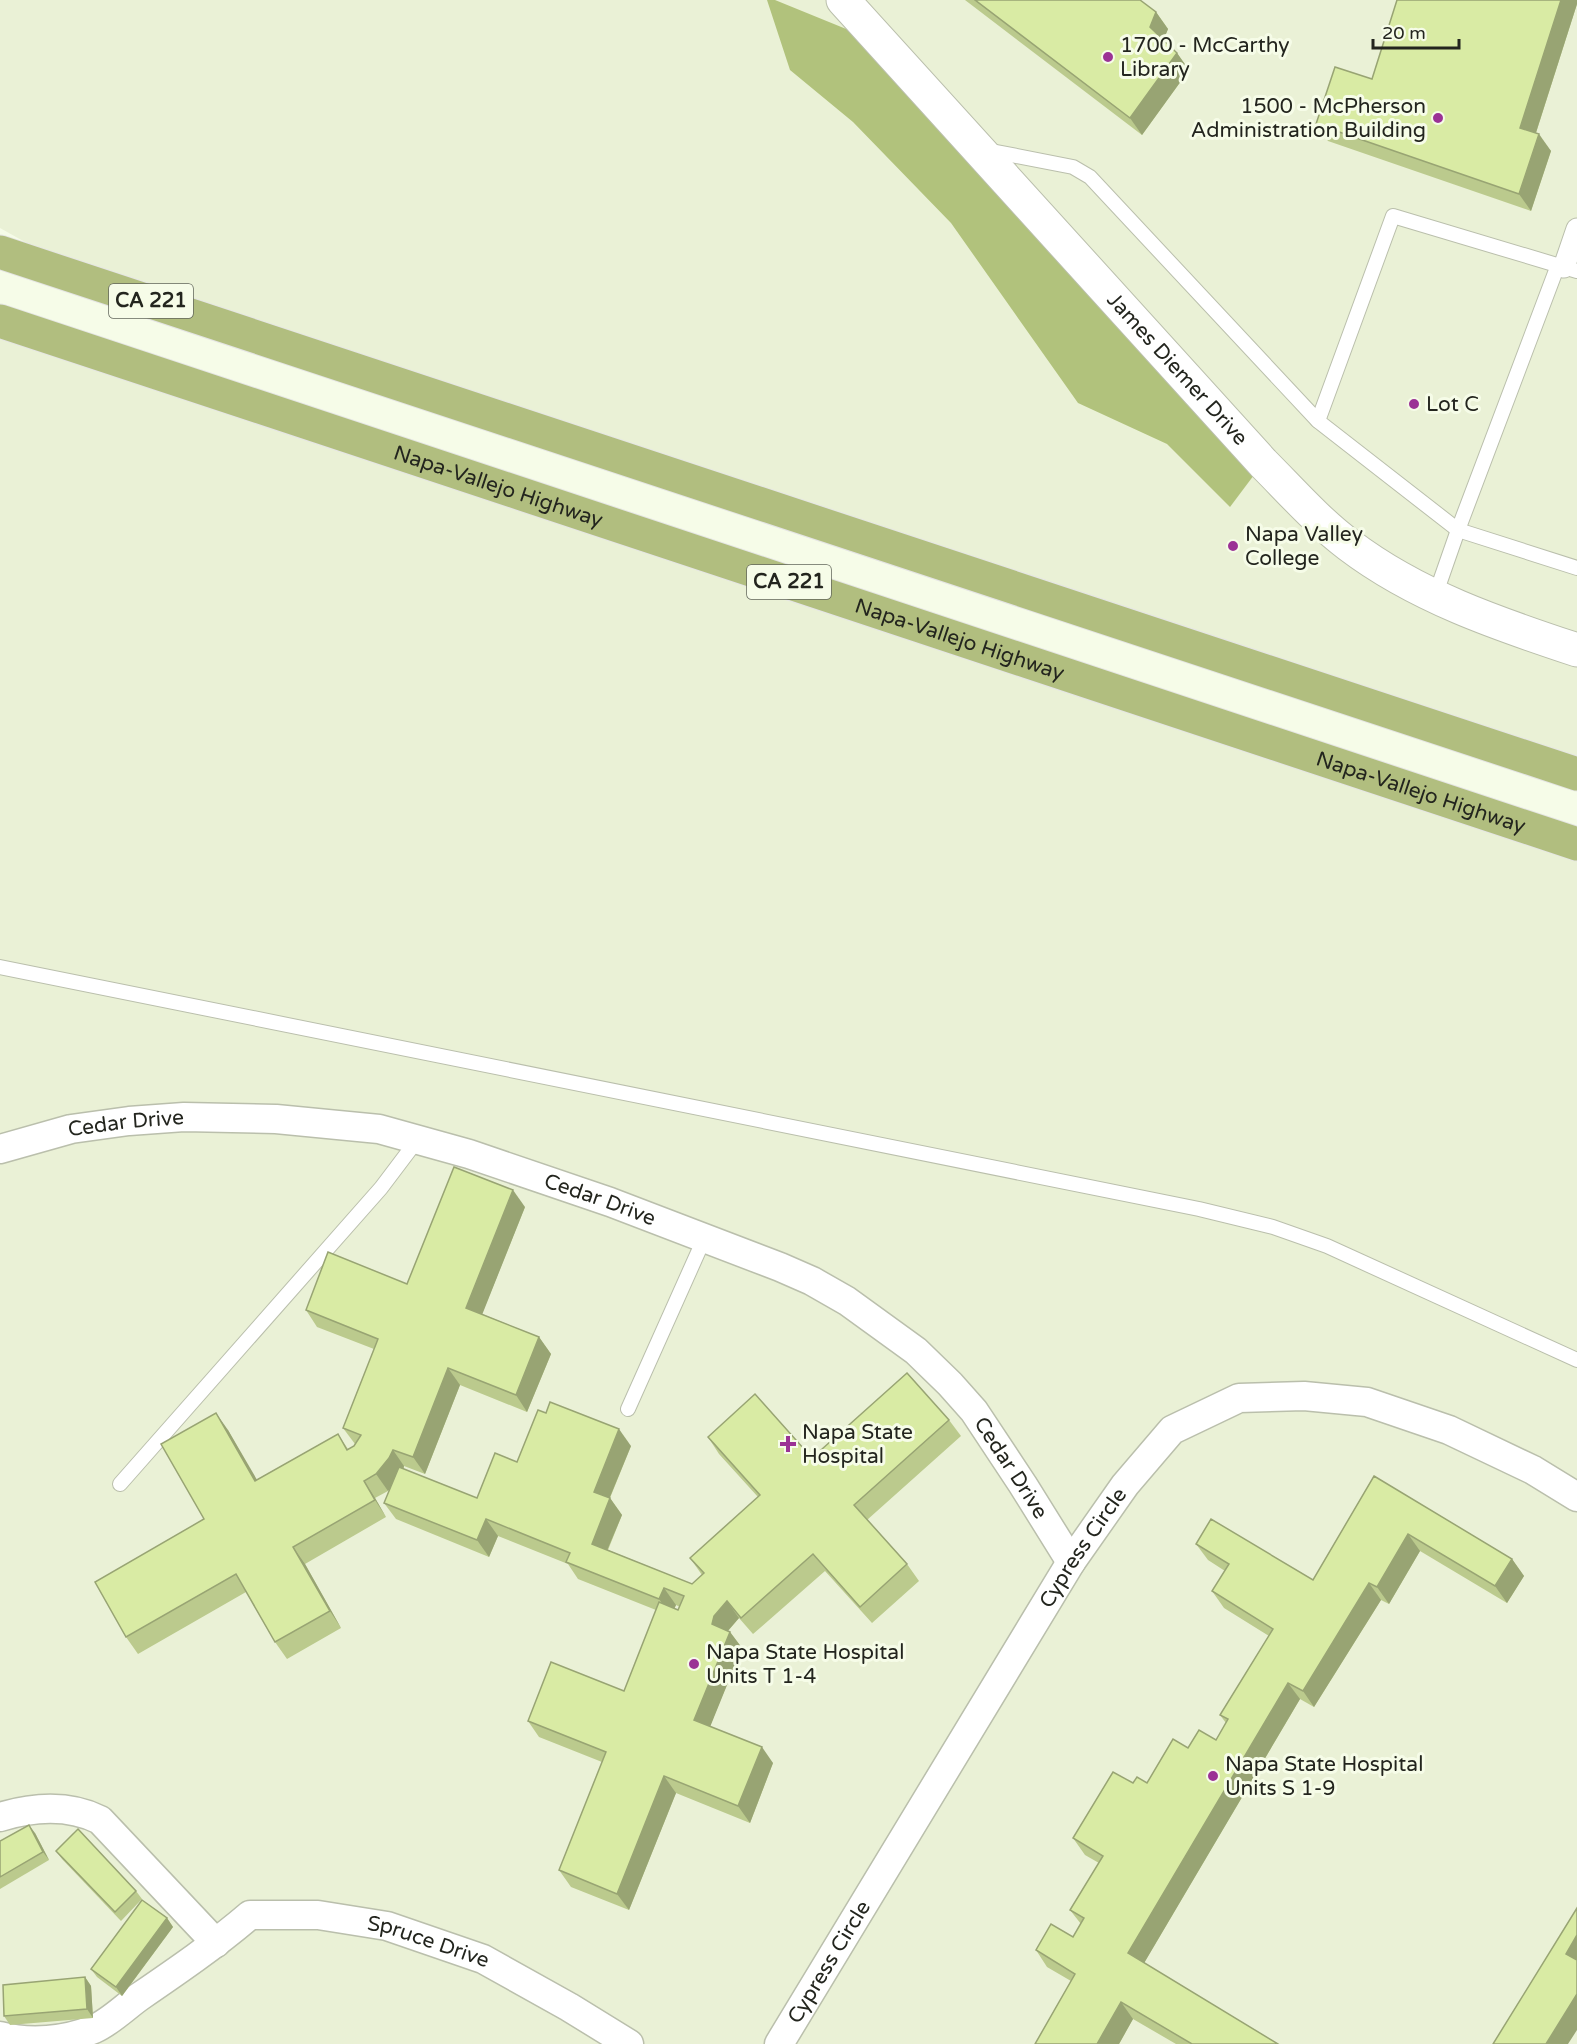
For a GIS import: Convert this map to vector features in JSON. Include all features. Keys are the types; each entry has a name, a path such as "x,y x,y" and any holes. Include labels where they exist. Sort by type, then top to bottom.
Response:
{"main road":[{"path":"0,228 100,284"},
{"name":"CA 221","path":"0,252 1577,774"},
{"name":"Napa-Vallejo Highway","path":"0,321 1577,844"}],"street":[{"name":"James Diemer Drive","path":"843,0 1255,454 1306,507 1350,546 1435,596 1509,627 1577,650"},
{"path":"1566,268 1577,229"},
{"name":"Cedar Drive","path":"0,1149 71,1129 129,1121 184,1117 276,1119 379,1129 418,1139 610,1202 780,1267 812,1281 847,1301 916,1352 950,1384 974,1411 1071,1563"},
{"name":"Cypress Circle","path":"779,2044 1071,1563 1125,1485 1172,1430 1239,1398 1304,1396 1367,1402 1449,1430 1533,1470 1577,1497"},
{"path":"0,1817 35,1809 60,1809 74,1810 100,1820 216,1943"},
{"name":"Spruce Drive","path":"0,2036 21,2041 44,2042 68,2038 97,2028 216,1943 250,1915 318,1915 387,1926 483,1959 629,2044"}],"lane":[{"path":"979,148 1072,167 1090,177 1318,421 1458,530 1577,568"},
{"path":"1318,421 1393,216 1566,268 1458,530 1435,596"},
{"path":"0,967 1187,1207 1263,1225 1327,1246 1577,1360"},
{"path":"120,1484 381,1188 418,1139"},
{"path":"628,1409 704,1239"}],"shaded area":[{"name":"Napa Valley College","path":"0,0 1577,0 1577,774 100,284 0,228"},
{"path":"767,0 775,0 883,44 1263,463 1230,507 1167,444 1078,403 951,223 853,122 790,70"},
{"name":"Napa State Hospital","path":"0,321 1577,844 1577,2044 0,2044"}],"building":[{"name":"1700 - McCarthy Library","path":"975,0 1140,0 1156,12 1150,27 1177,53 1130,118"},
{"name":"1500 - McPherson Administration Building","path":"1397,0 1561,0 1520,128 1539,134 1519,194 1316,124 1335,67 1372,79"},
{"path":"454,1167 513,1190 466,1308 539,1337 516,1395 448,1368 413,1457 393,1450 376,1474 364,1481 375,1500 293,1547 330,1611 275,1642 236,1574 126,1637 95,1582 204,1519 161,1444 216,1413 255,1481 338,1434 347,1450 354,1446 361,1435 343,1428 378,1339 306,1310 328,1252 407,1284"},
{"name":"Napa State Hospital Units T 1-4","path":"907,1373 949,1420 854,1505 907,1564 860,1607 813,1554 741,1618 727,1601 714,1616 712,1624 730,1632 694,1720 762,1747 738,1806 664,1776 617,1894 559,1870 606,1752 528,1721 551,1662 624,1691 659,1602 678,1610 684,1596 664,1588 659,1599 566,1562 570,1553 486,1519 477,1540 384,1503 399,1467 477,1498 495,1453 517,1462 538,1410 546,1413 550,1402 619,1429 594,1492 610,1498 592,1544 692,1584 704,1573 690,1558 760,1495 708,1437 755,1394 812,1458"},
{"name":"Napa State Hospital Units S 1-9","path":"1374,1476 1512,1559 1495,1586 1408,1534 1377,1587 1369,1583 1303,1691 1288,1683 1128,1953 1278,2044 1192,2044 1121,2002 1097,2044 1035,2044 1075,1974 1036,1950 1051,1924 1073,1937 1084,1918 1070,1910 1103,1856 1073,1838 1113,1772 1133,1783 1137,1777 1147,1783 1173,1739 1188,1748 1199,1730 1216,1740 1228,1719 1220,1715 1273,1629 1212,1591 1229,1564 1196,1544 1211,1519 1313,1580"},
{"path":"29,1825 43,1852 0,1877 0,1841"},
{"path":"78,1829 136,1891 115,1912 56,1851"},
{"path":"142,1900 167,1918 116,1987 91,1969"},
{"path":"1577,1908 1577,1935 1566,1954 1577,1960 1577,1994 1546,2044 1493,2044"},
{"path":"85,1977 87,2009 4,2016 3,1985"}],"place":[{"name":"1700 - McCarthy Library","path":"1108,57"},
{"name":"1500 - McPherson Administration Building","path":"1438,118"},
{"name":"Lot C","path":"1414,404"},
{"name":"Napa Valley College","path":"1233,546"},
{"name":"Napa State Hospital","path":"788,1444"},
{"name":"Napa State Hospital Units T 1-4","path":"694,1664"},
{"name":"Napa State Hospital Units S 1-9","path":"1213,1776"}]}
